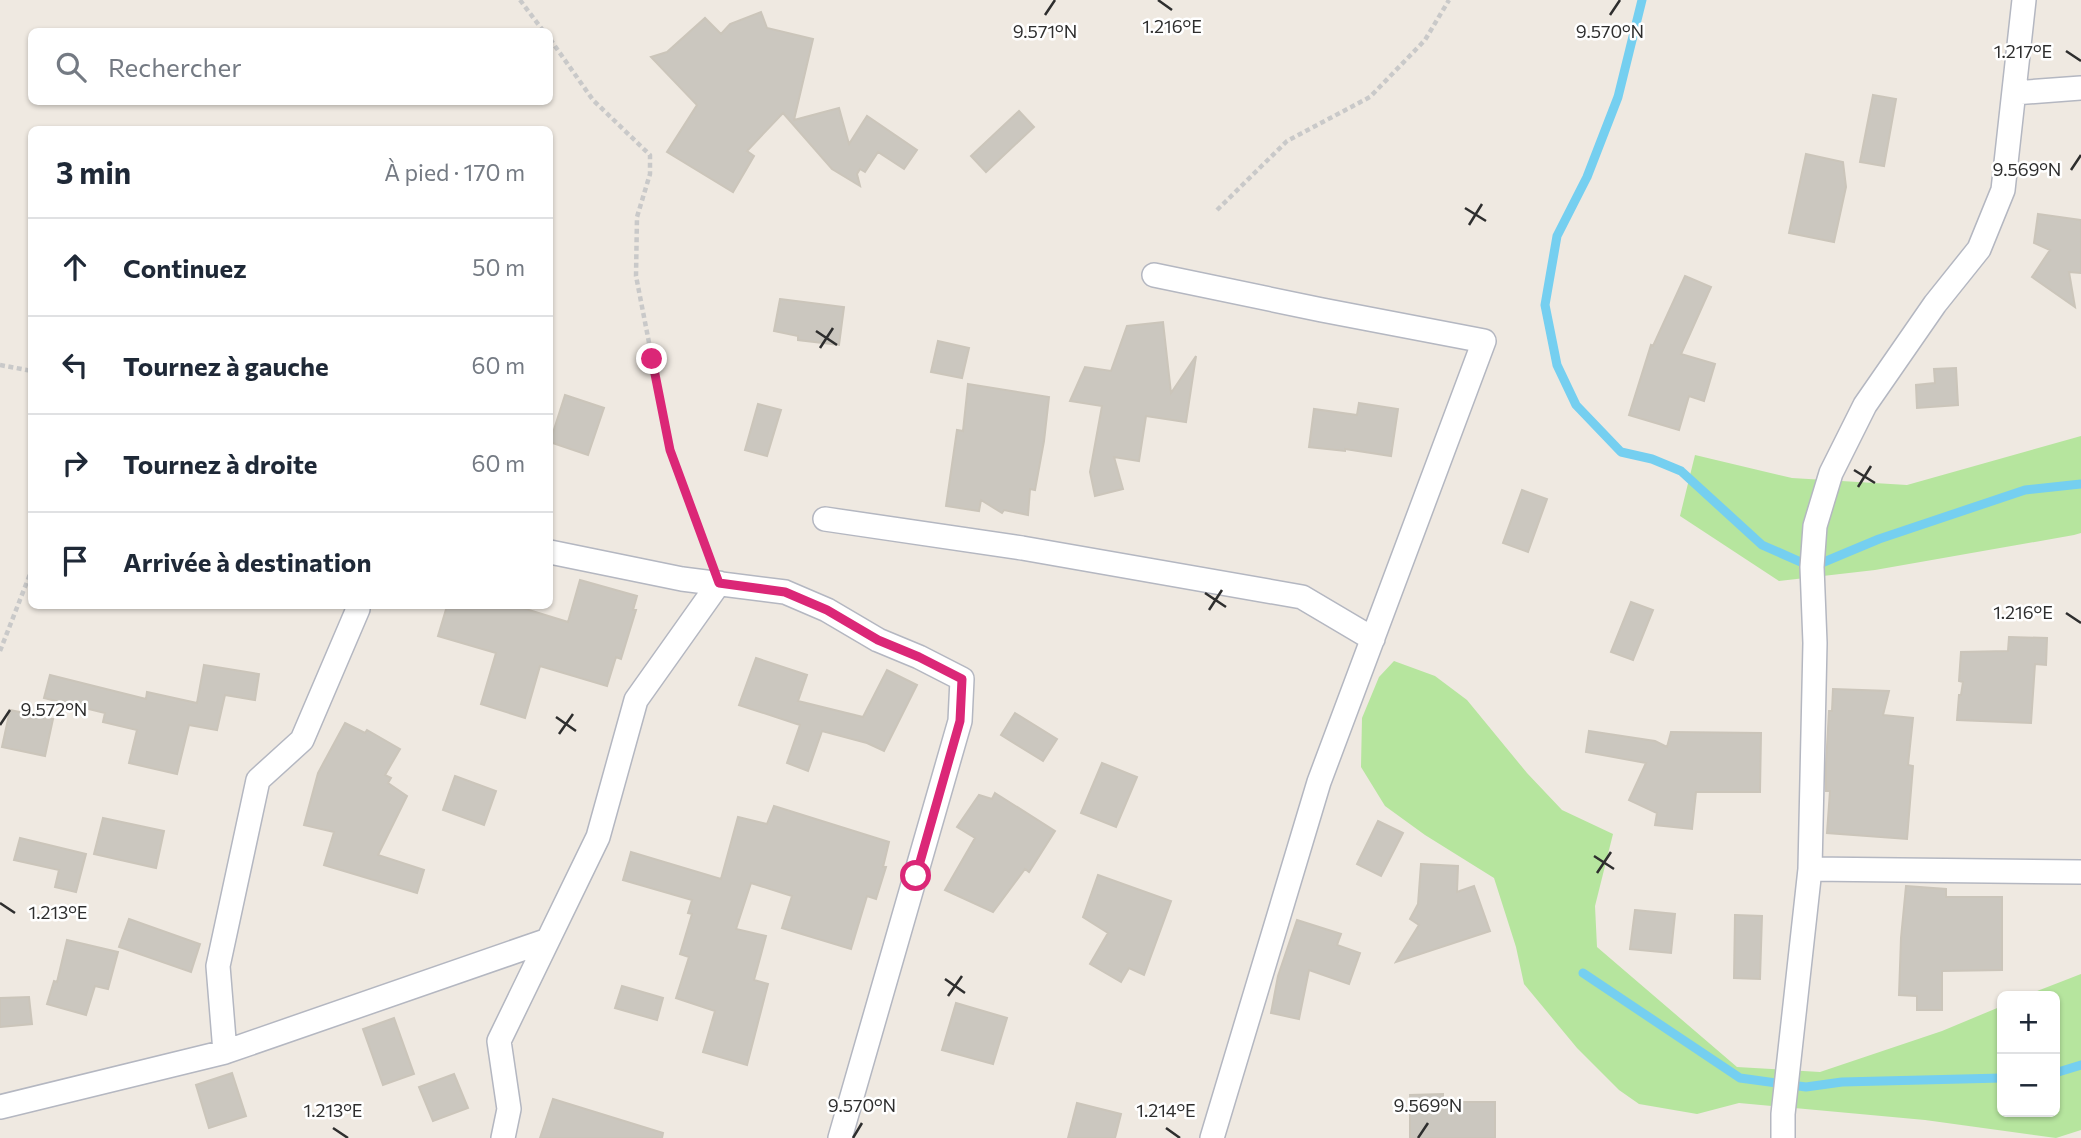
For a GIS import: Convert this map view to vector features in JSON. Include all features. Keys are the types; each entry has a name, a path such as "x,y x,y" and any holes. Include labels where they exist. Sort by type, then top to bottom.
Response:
{"street":[{"path":"1783,1138 1783,1114 1810,869 1815,643 1812,567 1815,526 1831,472 1866,405 1935,304 1979,249 2003,190 2024,0"},
{"path":"2014,93 2081,88"},
{"path":"1154,275 1484,341 1319,782 1212,1138"},
{"path":"825,519 1022,548 1302,597 1373,639"},
{"path":"553,553 635,570 785,592 827,610 878,640 962,679 960,721 840,1138"},
{"path":"503,1138 509,1109 499,1041 598,837 636,700 719,583"},
{"path":"225,1052 218,966 258,779 302,740 358,610"},
{"path":"1810,869 2081,872"},
{"path":"0,1107 225,1052 548,940"}],"path":[{"path":"520,0 541,28"},
{"path":"1217,210 1287,141 1370,97 1425,40 1449,0"},
{"path":"553,43 593,100 650,155 650,174 637,217 636,276 670,450 719,583"},
{"path":"0,365 28,370"},
{"path":"0,651 28,579"}],"green space":[{"path":"2081,436 2081,533 2074,535 1875,570 1779,581 1680,516 1695,455 1792,478 1907,485"},
{"path":"1394,661 1435,676 1467,700 1527,773 1562,810 1613,834 1595,906 1597,947 1737,1067 1820,1072 1942,1031 1997,1008 1997,1117 2060,1117 2060,991 2037,991 2081,974 2081,1130 2056,1138 1925,1120 1739,1103 1697,1114 1639,1104 1619,1090 1577,1048 1524,984 1516,947 1494,878 1425,835 1385,806 1361,767 1362,718 1379,677"}],"building":[{"path":"761,12 767,28 813,39 794,120 839,108 849,144 867,116 917,150 904,169 878,152 865,172 860,169 857,174 860,186 832,169 783,113 747,151 754,156 733,192 667,152 697,105 651,57 667,52 705,18 721,34 730,24"},
{"path":"1873,95 1896,99 1884,166 1860,162"},
{"path":"1019,111 1034,127 986,172 971,156"},
{"path":"1806,154 1843,162 1846,187 1834,242 1789,233"},
{"path":"2038,214 2081,220 2081,273 2069,272 2075,307 2032,277 2050,250 2034,243"},
{"path":"1685,276 1711,287 1681,354 1715,364 1704,401 1689,396 1679,430 1629,415 1651,345 1653,346"},
{"path":"780,299 844,307 839,345 798,340 798,336 774,331"},
{"path":"1163,322 1171,393 1196,356 1186,422 1146,416 1139,461 1114,457 1123,489 1095,496 1090,472 1102,406 1070,401 1085,367 1111,371 1127,326"},
{"path":"938,341 969,348 962,378 931,372"},
{"path":"1956,368 1958,405 1917,408 1916,385 1935,383 1934,369"},
{"path":"968,384 1049,397 1044,441 1035,490 1030,489 1028,515 1004,510 1002,513 981,500 979,511 946,506 957,430 963,431"},
{"path":"565,395 604,408 588,455 553,443 553,433"},
{"path":"1359,403 1398,409 1391,456 1309,447 1314,409 1357,415"},
{"path":"758,404 781,410 767,456 745,450"},
{"path":"1522,490 1547,499 1528,552 1503,543"},
{"path":"580,580 637,596 633,610 636,610 621,659 616,657 607,686 540,666 525,718 481,704 496,653 438,636 446,609 526,609 568,622"},
{"path":"1631,602 1653,610 1633,660 1611,652"},
{"path":"2009,637 2047,638 2046,665 2035,664 2031,723 1957,720 1963,682 1959,681 1961,652 2008,651"},
{"path":"756,658 807,675 798,701 863,717 887,670 917,685 884,751 867,743 822,731 808,771 787,763 800,725 739,705"},
{"path":"204,665 259,674 255,700 225,695 217,730 189,725 177,774 129,763 137,730 103,722 105,713 44,698 50,675 146,699 147,692 197,703"},
{"path":"1833,689 1889,691 1883,715 1913,718 1908,765 1913,766 1907,839 1827,833 1830,791 1826,791 1826,764"},
{"path":"10,710 53,719 45,756 2,747"},
{"path":"1015,713 1057,739 1043,761 1001,735"},
{"path":"345,723 365,733 367,730 400,749 385,775 391,778 388,783 407,796 378,855 424,870 417,893 324,865 334,832 304,825 318,773"},
{"path":"1589,731 1655,741 1667,747 1671,732 1761,733 1760,792 1696,792 1692,829 1655,825 1657,813 1629,800 1646,763 1586,752"},
{"path":"1102,763 1137,777 1116,827 1081,813"},
{"path":"455,776 496,791 484,825 443,810"},
{"path":"995,793 1055,831 1029,872 1025,869 993,912 945,890 975,838 957,827 979,795 992,799"},
{"path":"774,806 889,842 883,867 886,867 876,899 867,896 851,949 782,928 792,896 751,883 736,929 766,936 754,980 768,984 747,1065 703,1052 715,1011 676,998 689,957 680,954 692,914 688,913 692,900 623,880 631,852 721,879 738,817 767,824"},
{"path":"103,818 164,831 156,868 94,854"},
{"path":"1378,821 1403,833 1381,876 1357,864"},
{"path":"20,838 86,854 76,892 55,887 59,870 14,860"},
{"path":"1421,864 1458,866 1457,892 1474,886 1490,931 1396,962 1419,925 1410,919 1418,904"},
{"path":"1098,875 1171,901 1144,975 1129,968 1121,982 1090,964 1108,933 1083,917"},
{"path":"1906,886 1946,889 1946,897 2002,897 2002,970 1942,971 1942,1010 1917,1010 1917,996 1899,995"},
{"path":"1635,910 1675,914 1671,953 1630,949"},
{"path":"1735,915 1762,916 1760,979 1734,978"},
{"path":"129,919 200,944 191,972 119,947"},
{"path":"1297,920 1341,934 1337,945 1360,953 1349,984 1309,970 1299,1019 1271,1013 1278,976"},
{"path":"67,940 118,952 108,989 95,986 86,1015 47,1004 54,981 57,982"},
{"path":"622,986 663,998 657,1020 615,1008"},
{"path":"29,997 32,1024 0,1027 0,998"},
{"path":"956,1003 1007,1018 993,1064 942,1050"},
{"path":"394,1018 414,1074 383,1085 363,1029"},
{"path":"232,1073 246,1116 209,1128 196,1085"},
{"path":"454,1074 468,1108 433,1121 419,1087"},
{"path":"1443,1094 1443,1102 1495,1102 1495,1138 1410,1138 1410,1095"},
{"path":"553,1099 663,1133 662,1138 540,1138"},
{"path":"1077,1103 1121,1114 1115,1138 1068,1138"}],"waterway":[{"path":"1642,0 1618,97 1587,177 1557,236 1545,305 1557,365 1576,405 1621,452 1652,459 1681,471 1762,545 1812,567 1879,539 2025,490 2081,484"},
{"path":"1583,973 1740,1078 1806,1087 1842,1082 1997,1078"},
{"path":"2060,1071 2081,1065"}],"route":[{"path":"652,359 670,450 719,583 785,592 827,610 878,640 962,679 960,721 916,876"}]}
